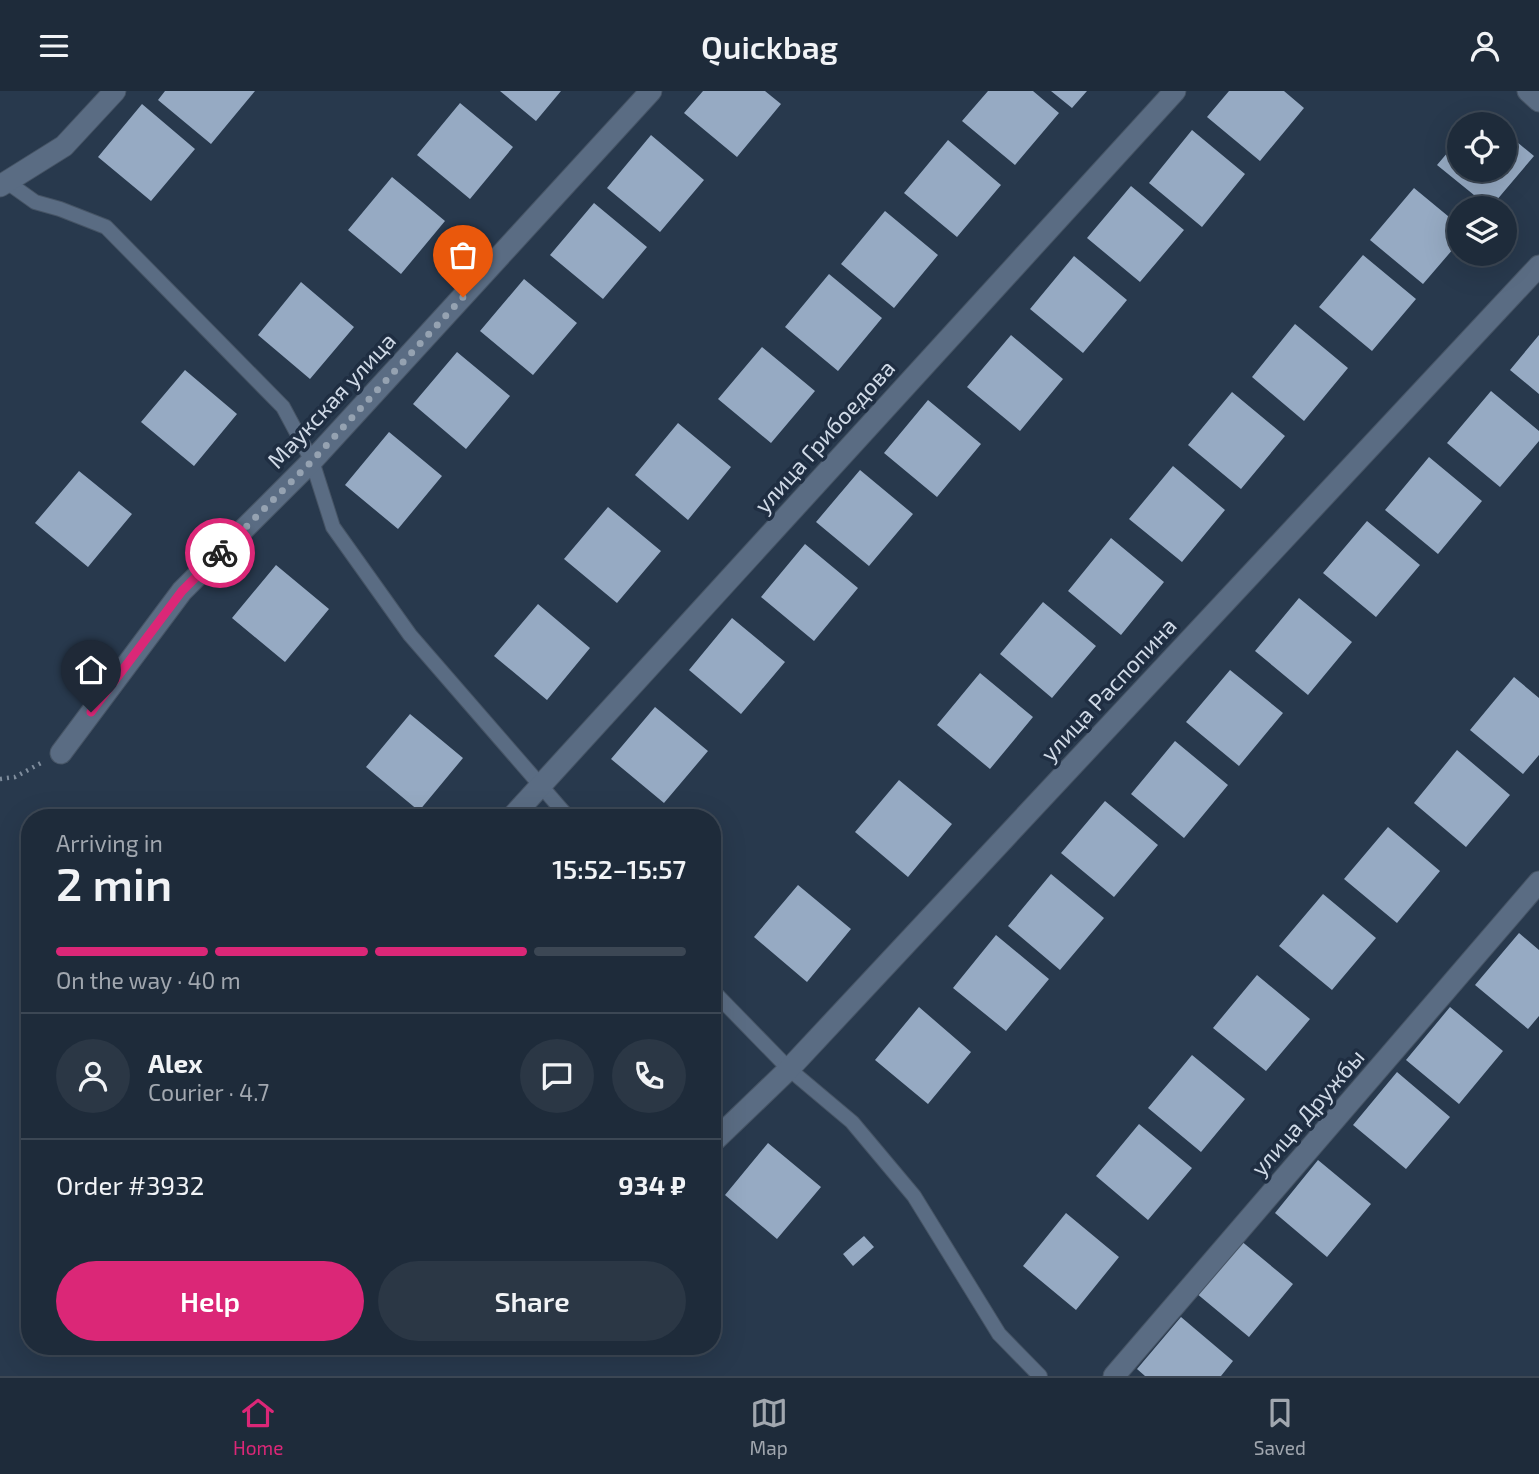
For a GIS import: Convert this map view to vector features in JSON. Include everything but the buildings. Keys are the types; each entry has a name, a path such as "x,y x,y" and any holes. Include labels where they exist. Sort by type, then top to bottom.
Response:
{"street":[{"path":"4,184 64,146 115,91"},
{"name":"Маукская улица","path":"61,753 182,591 312,461 651,91"},
{"name":"улица Грибоедова","path":"520,809 1175,91"},
{"path":"1528,91 1539,101"},
{"name":"улица Распопина","path":"721,1134 789,1069 1539,266"},
{"name":"улица Дружбы","path":"1114,1376 1539,882"}],"lane":[{"path":"4,184 35,202 106,227 283,407 312,461 333,527 348,549 410,635 562,809"},
{"path":"721,999 789,1069 852,1122 914,1196 999,1334 1040,1376"}],"path":[{"path":"0,779 16,777 61,753"}],"way so far":[{"path":"220,553 312,461 463,297"}],"route":[{"path":"91,712 182,591 220,553"}]}
